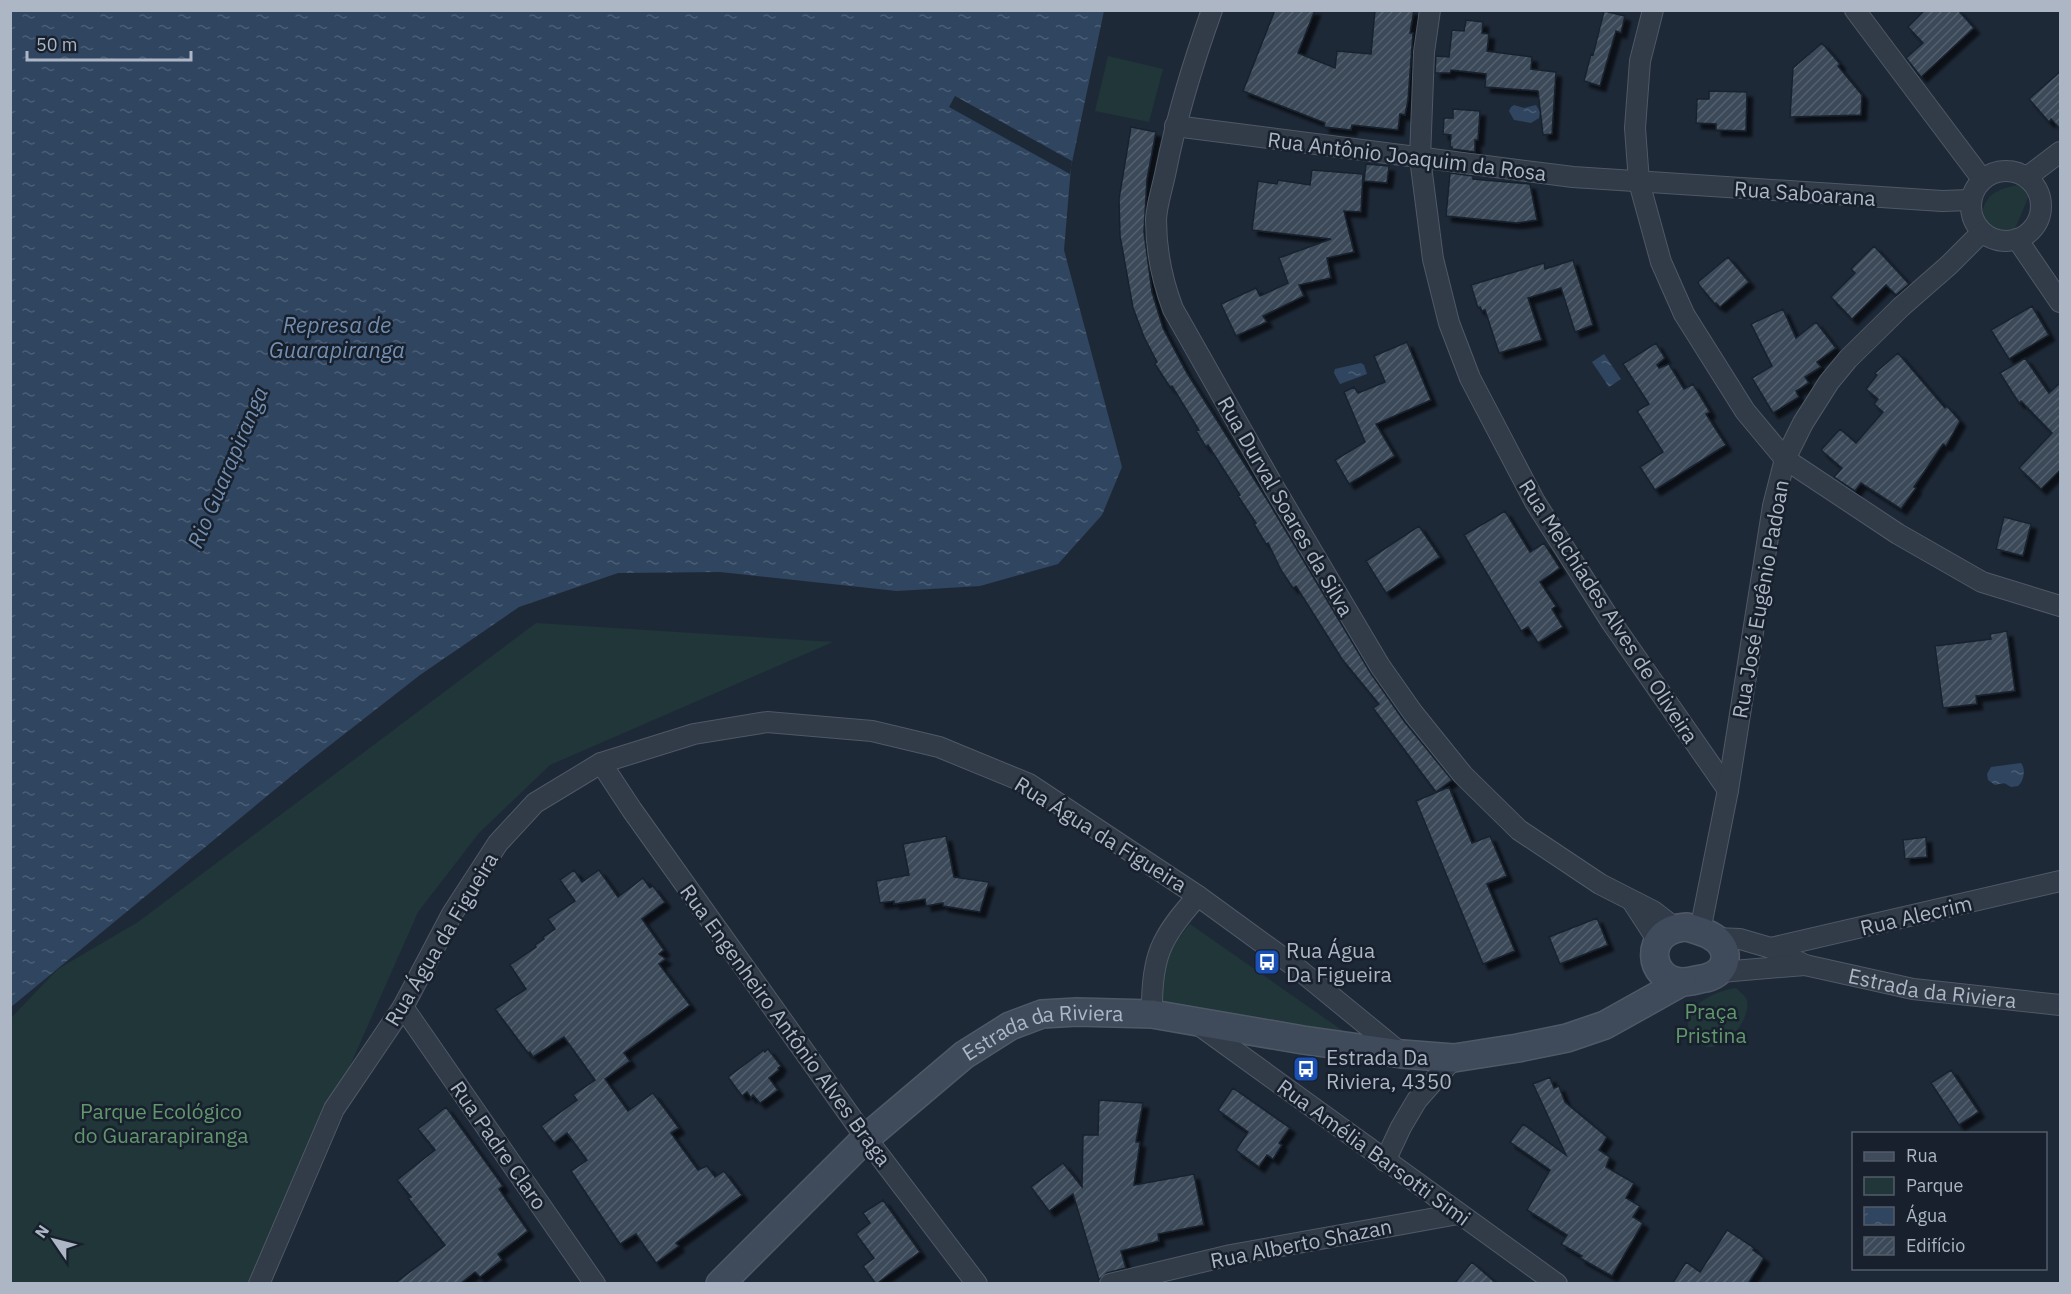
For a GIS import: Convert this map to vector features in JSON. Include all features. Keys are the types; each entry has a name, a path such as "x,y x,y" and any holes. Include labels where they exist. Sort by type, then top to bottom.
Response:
{"street":[{"name":"Rua Durval Soares da Silva","path":"1212,10 1197,51 1175,126 1156,217 1158,254 1163,281 1173,309 1292,518 1380,666 1463,775 1519,830 1600,884 1653,911 1681,941"},
{"name":"Rua Melchíades Alves de Oliveira","path":"1430,10 1424,52 1420,158 1433,259 1449,323 1470,378 1534,502 1611,623 1728,790"},
{"path":"1653,10 1640,61 1635,128 1639,182 1661,262 1684,314 1745,411 1785,459 1858,510 1982,582 2061,606"},
{"path":"1855,10 1982,179"},
{"name":"Rua Antônio Joaquim da Rosa","path":"1175,126 1420,158 1639,182"},
{"path":"2027,177 2061,152"},
{"path":"2005,170 2027,177 2035,185 2040,195 2040,216 2035,226 2018,239 2007,241 1996,240 1982,232 1972,217 1971,200 1982,179 1997,171 2005,170"},
{"name":"Rua Saboarana","path":"1639,182 1930,200 1971,200"},
{"name":"Rua José Eugênio Padoan","path":"1681,941 1728,790 1770,528 1785,459 1803,423 1824,390 1848,359 1900,307 1949,265 1982,232"},
{"path":"2018,239 2061,302"},
{"name":"Rua Água da Figueira","path":"259,1284 334,1109 403,1007 452,914 498,843 535,803 601,763 694,734 767,722 872,731 939,747 1029,784 1198,896 1297,968 1402,1054"},
{"name":"Rua Engenheiro Antônio Alves Braga","path":"601,763 632,810 866,1138 977,1284"},
{"name":"Rua Alecrim","path":"1771,948 2061,881"},
{"path":"1152,1014 1152,983 1159,951 1176,920 1198,896"},
{"name":"Estrada da Riviera","path":"1681,941 1740,939 1771,948 1805,965 1912,989 2061,1005"},
{"path":"1681,941 1721,945 1725,954 1725,964 1721,972"},
{"path":"1681,941 1668,978 1682,982"},
{"path":"1635,1008 1681,941"},
{"name":"Estrada da Riviera","path":"720,1284 866,1138 964,1055 1010,1026 1042,1014 1077,1012 1152,1014 1303,1040 1402,1054 1454,1058 1567,1038 1605,1025 1682,982 1721,972 1805,965"},
{"name":"Rua Padre Claro","path":"403,1007 595,1284"},
{"name":"Rua Amélia Barsotti Simi","path":"1191,1020 1557,1284"},
{"path":"1385,1161 1417,1100 1454,1058"},
{"name":"Rua Alberto Shazan","path":"1110,1284 1231,1255 1458,1214"}],"green space":[{"path":"1108,56 1163,69 1149,122 1095,111"},
{"path":"2031,184 2033,186 2012,236 2002,238 1986,233 1982,215 1988,198 2006,188"},
{"name":"Parque Ecológico do Guararapiranga","path":"536,623 833,642 550,765 479,833 418,912 254,1283 11,1283 10,1019 58,969 138,922"},
{"path":"1190,924 1356,1040 1156,1007 1158,982 1164,962 1174,944"},
{"name":"Praça Pristina","path":"1736,988 1746,998 1747,1007 1745,1017 1739,1027 1732,1036 1714,1047 1704,1046 1696,1041 1690,1031 1688,1021 1697,1005 1716,994"}],"water":[{"name":"Represa de Guarapiranga","path":"11,11 1104,11 1071,167 1064,250 1122,467 1102,515 1058,564 980,586 897,591 720,572 618,573 519,607 420,675 306,764 11,1007"},
{"path":"1514,105 1524,108 1536,105 1540,112 1539,118 1531,123 1514,120 1509,111"},
{"path":"1604,354 1621,379 1609,387 1592,362"},
{"path":"1361,363 1367,374 1340,384 1334,373 1335,369"},
{"path":"2021,763 2024,775 2018,786 2011,787 2004,783 1995,785 1988,780 1987,774 1991,767"}],"pier":[{"path":"955,96 1072,161 1070,174 949,107"}],"building":[{"path":"1275,10 1315,10 1298,53 1335,68 1337,51 1371,54 1375,10 1414,10 1410,33 1413,33 1408,100 1405,115 1400,114 1398,130 1352,125 1351,130 1324,127 1325,123 1243,91"},
{"path":"1925,10 1958,10 1974,28 1921,77 1906,58 1923,43 1908,27"},
{"path":"1604,11 1625,16 1621,33 1616,31 1600,86 1584,81"},
{"path":"1466,20 1483,22 1482,33 1489,34 1487,51 1532,57 1531,69 1556,72 1552,134 1543,135 1538,91 1485,87 1486,74 1451,70 1450,73 1435,73 1436,56 1449,57 1452,30 1464,31"},
{"path":"1822,43 1862,95 1861,115 1790,117 1793,68"},
{"path":"2061,71 2061,130 2051,119 2049,122 2029,99"},
{"path":"1709,91 1747,92 1746,131 1716,130 1716,124 1696,123 1697,99 1709,99"},
{"path":"1453,109 1480,111 1475,152 1452,149 1450,147 1451,135 1443,134 1444,118 1453,118"},
{"path":"1131,127 1156,132 1147,179 1144,232 1152,292 1163,328 1187,373 1268,501 1370,672 1404,721 1452,780 1436,792 1373,708 1379,704 1342,659 1296,586 1293,588 1281,570 1268,543 1266,544 1254,524 1256,523 1238,496 1240,495 1208,445 1206,447 1196,431 1199,430 1172,386 1170,387 1155,364 1157,362 1133,308 1120,236 1119,199"},
{"path":"1366,164 1389,166 1387,183 1364,181"},
{"path":"1312,170 1363,174 1361,212 1344,211 1354,252 1327,258 1331,278 1299,285 1304,296 1263,316 1267,322 1236,336 1221,304 1256,288 1260,296 1288,283 1279,258 1331,239 1252,230 1258,181 1277,184 1278,180 1310,185"},
{"path":"1450,173 1473,176 1473,179 1530,184 1537,220 1517,223 1446,216"},
{"path":"1874,246 1909,284 1896,295 1886,285 1852,319 1831,297 1855,273 1851,269"},
{"path":"1728,257 1749,282 1720,307 1698,282"},
{"path":"1573,260 1593,325 1575,332 1561,288 1528,298 1542,340 1499,353 1485,310 1478,308 1471,285 1544,263 1545,269"},
{"path":"2032,306 2049,335 2009,359 1991,330"},
{"path":"1783,309 1796,338 1816,322 1836,348 1817,362 1821,367 1805,377 1809,383 1796,391 1799,397 1773,413 1752,378 1772,366 1751,324"},
{"path":"1407,342 1431,400 1376,424 1395,456 1349,484 1335,460 1365,442 1344,392 1354,387 1358,393 1385,382 1374,356"},
{"path":"1656,343 1665,358 1657,365 1659,368 1669,364 1684,389 1693,384 1710,412 1706,414 1726,445 1655,490 1640,467 1663,452 1637,411 1649,404 1623,364"},
{"path":"1898,353 1945,408 1947,406 1960,421 1946,446 1943,444 1901,509 1861,483 1855,491 1834,477 1842,468 1821,450 1840,429 1856,443 1883,412 1874,404 1878,399 1866,389 1877,375 1875,373"},
{"path":"2025,358 2049,393 2061,382 2061,469 2041,489 2019,468 2052,433 2021,401 2019,403 2000,373"},
{"path":"1505,511 1530,552 1544,543 1560,568 1540,582 1556,606 1552,609 1563,627 1538,643 1528,627 1521,631 1464,535"},
{"path":"2004,517 2031,524 2023,556 1996,549"},
{"path":"1419,526 1440,557 1386,593 1366,561"},
{"path":"2007,631 2015,691 1976,696 1977,704 1943,708 1935,646 1991,639 1990,634"},
{"path":"1449,787 1472,843 1490,836 1507,876 1487,884 1515,951 1483,964 1416,801"},
{"path":"946,836 954,877 989,882 980,912 943,906 943,903 926,906 925,899 894,904 894,901 880,903 876,881 909,875 903,844"},
{"path":"1926,837 1927,857 1905,859 1903,840"},
{"path":"574,870 582,882 599,870 618,897 643,878 650,888 653,886 665,902 642,919 664,950 659,954 666,959 659,964 690,1005 624,1053 630,1061 605,1079 628,1111 653,1093 679,1128 671,1133 698,1170 707,1166 715,1177 724,1171 742,1195 676,1243 679,1246 656,1263 636,1234 620,1244 571,1171 587,1160 567,1133 554,1143 541,1126 577,1100 573,1095 595,1080 564,1037 533,1057 495,1009 526,989 510,965 536,947 535,945 544,939 543,937 555,929 548,919 575,901 560,880"},
{"path":"1597,918 1608,945 1560,964 1549,937"},
{"path":"768,1049 781,1066 769,1078 778,1090 760,1103 753,1095 751,1098 747,1092 742,1096 728,1077"},
{"path":"1951,1070 1979,1112 1959,1125 1931,1083"},
{"path":"1550,1077 1554,1088 1559,1086 1565,1102 1607,1137 1599,1150 1610,1157 1606,1167 1634,1183 1626,1198 1640,1206 1633,1217 1643,1223 1612,1276 1561,1244 1567,1235 1527,1210 1550,1170 1510,1142 1523,1124 1566,1155 1533,1084"},
{"path":"1233,1088 1290,1128 1279,1143 1282,1145 1273,1159 1267,1155 1259,1167 1236,1150 1248,1132 1218,1110"},
{"path":"1099,1100 1143,1103 1136,1142 1140,1142 1134,1185 1194,1174 1204,1225 1158,1234 1159,1241 1121,1251 1126,1268 1107,1273 1099,1280 1073,1194 1049,1211 1031,1187 1063,1163 1082,1187 1083,1135 1098,1135"},
{"path":"446,1107 503,1186 499,1189 528,1231 498,1254 502,1260 480,1277 475,1272 460,1284 394,1284 445,1245 408,1198 411,1197 397,1180 435,1150 418,1129"},
{"path":"883,1200 920,1252 876,1284 863,1266 874,1258 856,1234 870,1223 863,1213"},
{"path":"1727,1230 1754,1248 1753,1250 1764,1258 1748,1284 1672,1284 1686,1262 1700,1272"},
{"path":"1472,1262 1497,1284 1454,1284"}],"place":[{"name":"Rua Água Da Figueira","path":"1267,962"},
{"name":"Estrada Da Riviera, 4350","path":"1306,1069"}],"water label":[{"name":"Rio Guarapiranga","path":"227,467"}]}
